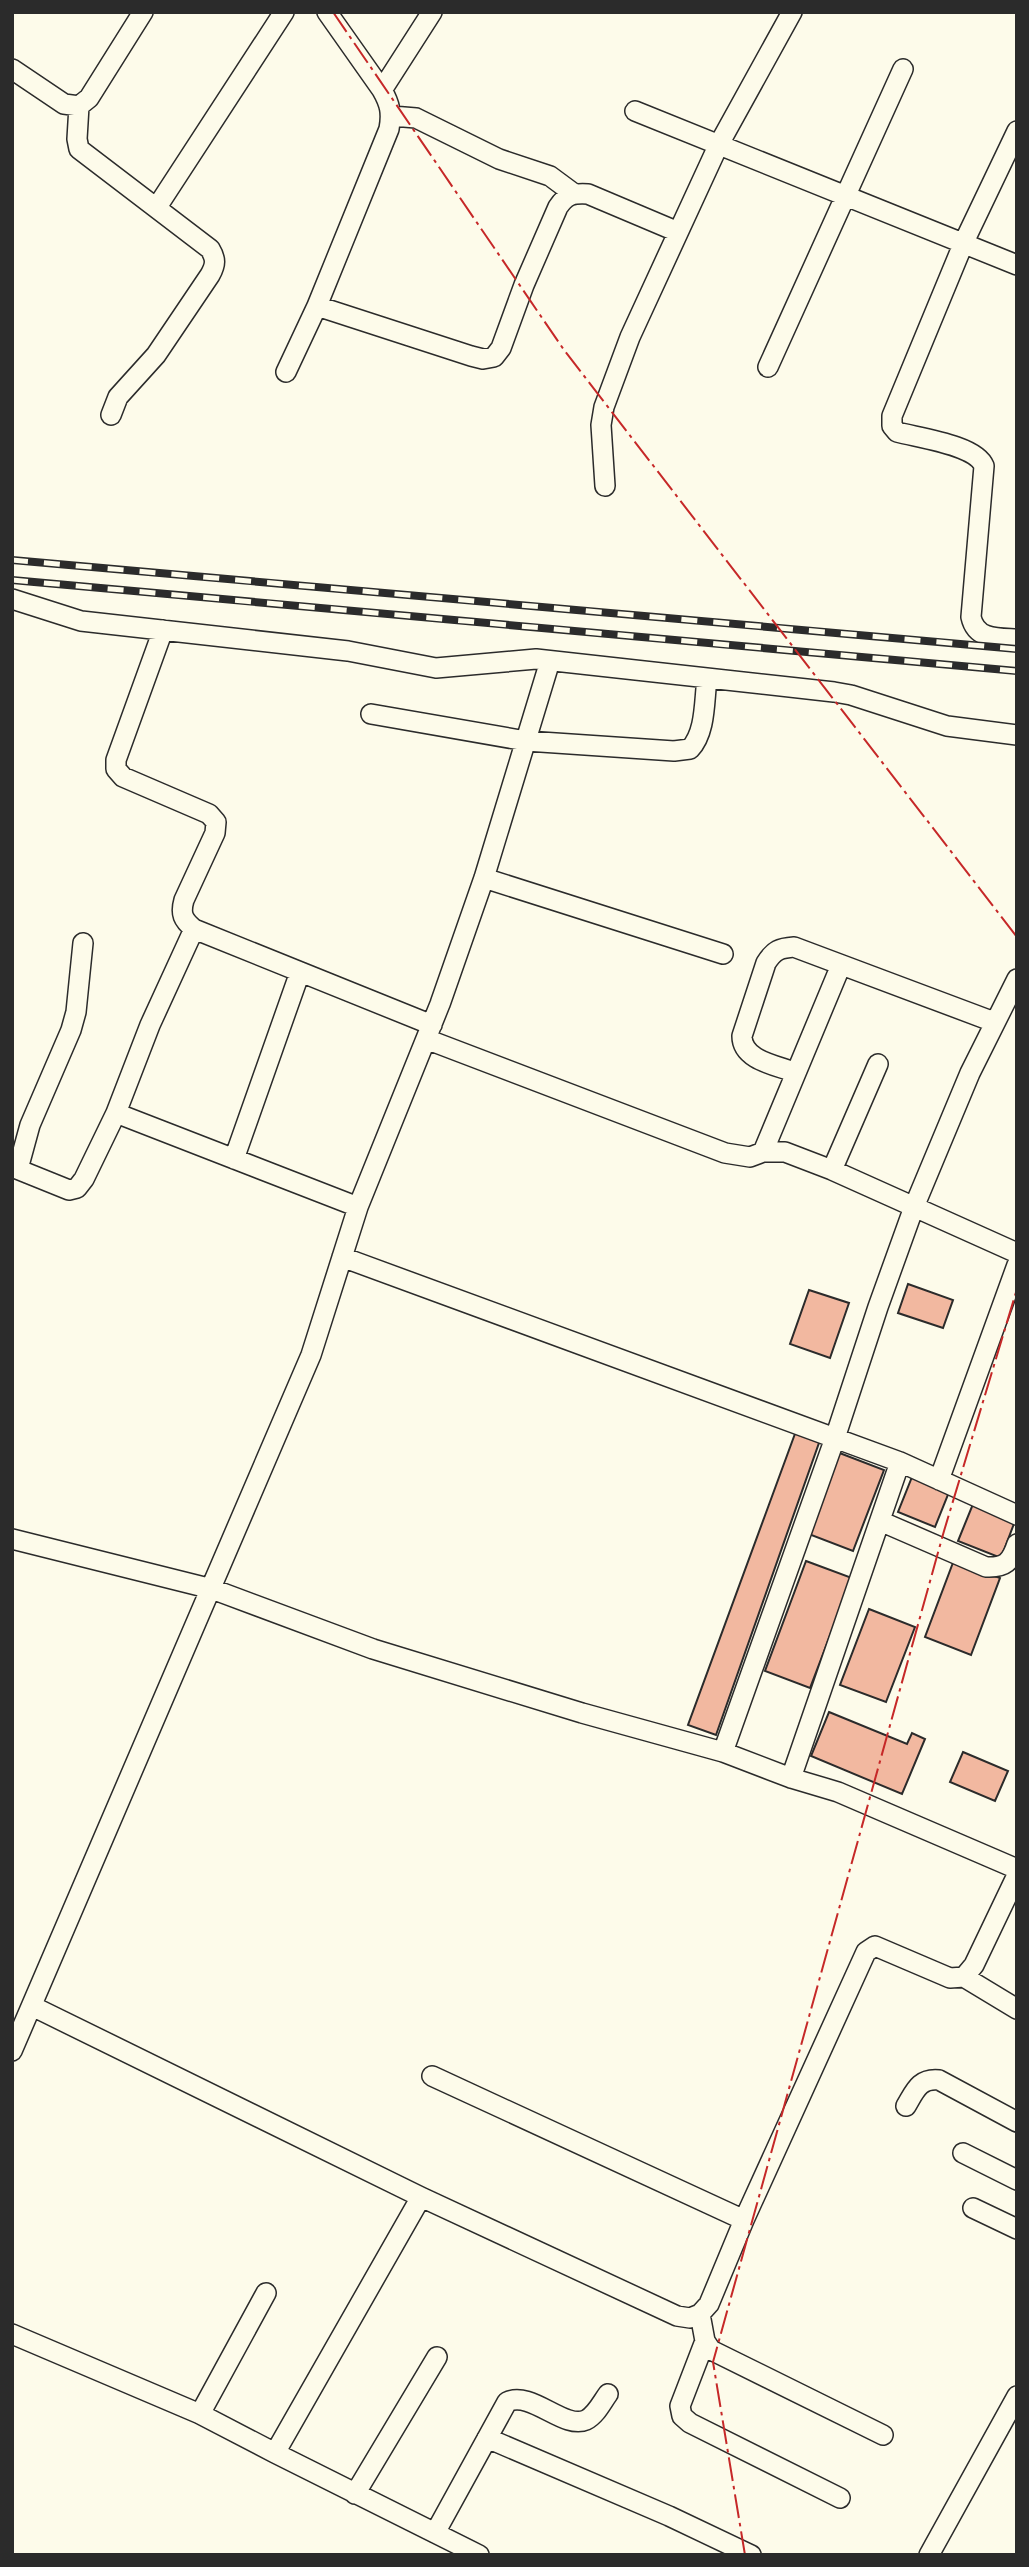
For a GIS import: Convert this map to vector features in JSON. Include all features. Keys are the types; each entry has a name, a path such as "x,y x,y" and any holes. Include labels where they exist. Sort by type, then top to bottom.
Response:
{"street":[{"path":"12,69 64,104 79,106 89,98 143,12"},
{"path":"157,207 284,12"},
{"path":"286,372 317,306 392,116 382,90 327,12"},
{"path":"382,90 432,12"},
{"path":"605,486 601,425 604,407 630,337 718,146 792,12"},
{"path":"768,367 903,69"},
{"path":"79,106 79,149 210,249 215,257 215,266 156,355 118,397 111,415"},
{"path":"635,111 1017,265"},
{"path":"392,116 416,118 499,159 550,176 573,193"},
{"path":"1017,131 964,242 892,415 892,426 897,432 967,450 981,458 984,466 971,617 973,626 979,633 990,637 1017,639"},
{"path":"317,306 471,356 483,359 494,357 501,348 524,285 564,197 573,193 588,194 678,233"},
{"path":"12,600 81,621 348,651 436,668 520,659 851,695 947,726 1017,735"},
{"path":"163,630 116,760 117,769 123,777 209,814 216,822 215,833 181,911 184,921 194,929 300,972 429,1032 725,1153 750,1157 763,1152 785,1152 1017,1252"},
{"path":"12,2051 311,1355 358,1207 429,1032 484,878 550,661"},
{"path":"371,714 526,741 674,751 690,749 698,742 707,679"},
{"path":"484,878 723,954"},
{"path":"83,943 76,1012 71,1030 30,1125 15,1168 69,1190 77,1188 84,1179 116,1113 150,1024 194,929"},
{"path":"794,1073 755,1057 746,1052 742,1045 742,1036 766,963 772,953 780,948 794,947 995,1022"},
{"path":"763,1152 794,1073 842,965"},
{"path":"234,1159 300,972"},
{"path":"723,1752 914,1208 970,1073 1017,979"},
{"path":"832,1170 878,1064"},
{"path":"116,1113 358,1207"},
{"path":"342,1257 901,1462 1017,1516"},
{"path":"939,1480 1017,1265"},
{"path":"791,1778 901,1462"},
{"path":"880,1521 986,1567 999,1568 1008,1563 1017,1544"},
{"path":"12,1539 212,1589 373,1649 582,1713 723,1752 791,1778 838,1792 1017,1869"},
{"path":"964,1977 974,1965 1017,1875"},
{"path":"32,2006 421,2197 677,2316 690,2318 700,2314 715,2291 744,2220 866,1952 875,1946 950,1978 964,1977 1017,2010"},
{"path":"432,2076 744,2220"},
{"path":"906,2106 921,2082 939,2080 1017,2122"},
{"path":"963,2153 1017,2180"},
{"path":"275,2453 421,2197"},
{"path":"973,2208 1017,2229"},
{"path":"200,2414 266,2292"},
{"path":"700,2314 705,2341 711,2350 883,2435"},
{"path":"12,2334 200,2414 479,2555"},
{"path":"705,2341 680,2406 682,2416 690,2423 840,2498"},
{"path":"355,2494 437,2357"},
{"path":"435,2533 507,2402 514,2399 524,2400 572,2421 584,2421 608,2394"},
{"path":"929,2555 1017,2396"},
{"path":"487,2438 669,2516 751,2555"}],"building":[{"path":"908,1284 953,1300 943,1328 898,1313"},
{"path":"809,1290 849,1303 830,1358 790,1344"},
{"path":"796,1431 820,1440 716,1735 688,1725"},
{"path":"837,1452 884,1470 853,1551 806,1533"},
{"path":"912,1477 949,1492 935,1527 898,1512"},
{"path":"973,1504 1015,1521 1001,1558 958,1541"},
{"path":"954,1560 1000,1578 971,1655 925,1637"},
{"path":"806,1561 852,1578 810,1688 765,1671"},
{"path":"869,1609 915,1627 886,1702 840,1685"},
{"path":"829,1712 907,1744 912,1733 925,1739 902,1794 811,1756"},
{"path":"963,1752 1008,1771 995,1801 950,1782"}],"railway":[{"path":"12,560 1017,649"},
{"path":"12,580 1017,671"}],"power":[{"path":"333,12 564,350 1017,937"},
{"path":"745,2555 713,2362 944,1531 1017,1289"}]}
